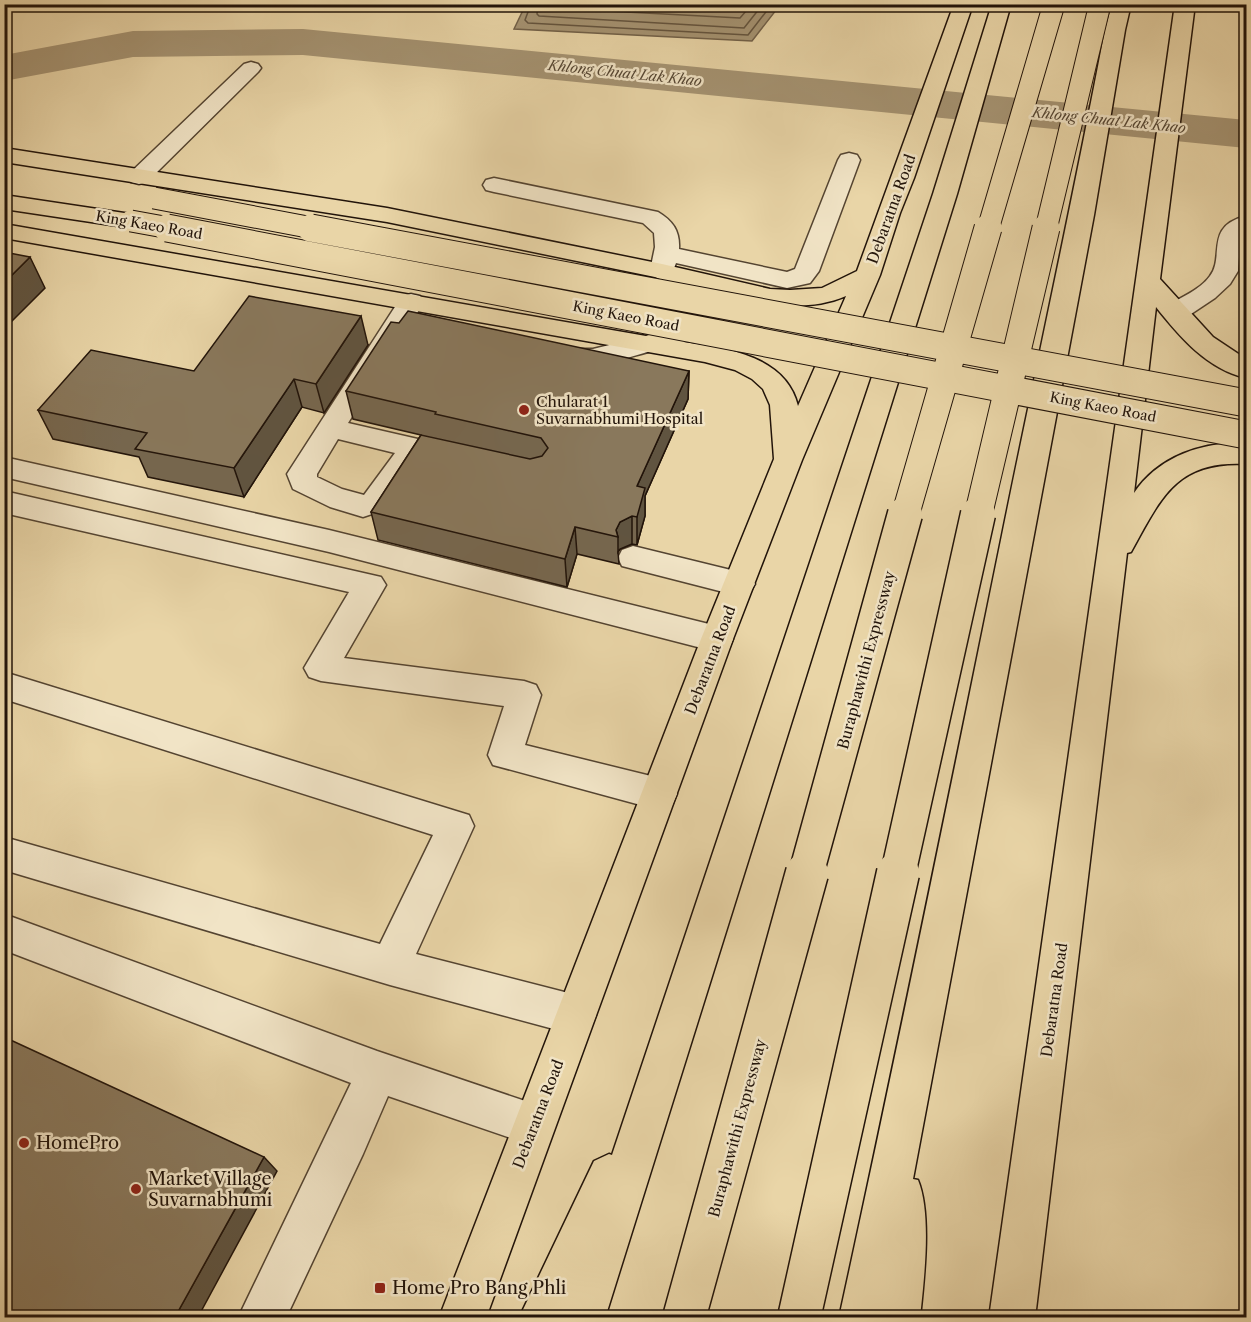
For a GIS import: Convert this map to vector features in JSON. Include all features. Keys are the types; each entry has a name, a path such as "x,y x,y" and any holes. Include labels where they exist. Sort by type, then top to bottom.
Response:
{"main road":[{"name":"Debaratna Road","path":"462,1317 717,639 788,460 868,275 888,213 903,178 964,4"},
{"name":"Buraphawithi Expressway","path":"684,1317 923,450 1054,4"},
{"path":"799,1317 989,465 1108,17 1122,4"},
{"name":"Debaratna Road","path":"1012,1317 1185,4"},
{"path":"581,1317 945,194 1000,10"},
{"path":"862,1317 904,1119 1019,525 1082,215 1108,17"},
{"path":"4,155 387,215 663,262 763,294 799,298 827,295 868,275"},
{"name":"King Kaeo Road","path":"4,174 154,198 1246,403"},
{"name":"King Kaeo Road","path":"4,202 131,221 1246,435"},
{"path":"4,231 730,360 756,368 772,380 782,398 788,460"},
{"path":"646,344 684,333 702,321 705,314 699,296 687,281 663,262"},
{"path":"1147,280 1197,337 1216,353 1246,369"},
{"path":"1113,556 1154,486 1196,458 1220,454 1246,454"},
{"path":"542,1317 668,1054"},
{"path":"897,1317 901,1275 904,1119"}],"lane":[{"path":"139,177 251,68"},
{"path":"494,185 650,217 661,222 667,233 663,262 787,280 801,278 807,271 849,160"},
{"path":"1176,312 1211,289 1221,278 1226,269 1228,238 1246,223"},
{"path":"411,302 407,328 330,428 302,474 303,482 312,488 363,506 370,506 377,501 414,447"},
{"path":"545,355 574,359 593,358 646,344"},
{"path":"330,428 458,457"},
{"path":"4,466 329,541 717,639"},
{"path":"4,501 370,585 321,668 524,694 505,755 659,794"},
{"path":"633,558 739,584"},
{"path":"4,685 456,826 390,966"},
{"path":"4,853 390,966 576,1015"},
{"path":"4,932 377,1072 534,1125"},
{"path":"261,1317 348,1139 377,1072"}],"water":[{"path":"526,4 780,5 752,41 514,29"}],"building":[{"path":"4,252 30,257 4,283"},
{"path":"249,296 361,316 316,384 294,379 234,468 135,449 147,433 38,410 91,350 194,371"},
{"path":"408,311 689,371 637,486 645,488 637,517 632,516 620,522 616,530 618,537 575,527 565,559 371,512 421,435 530,459 542,456 548,448 541,438 346,391 391,322 399,323"},
{"name":"Market Village Suvarnabhumi","path":"4,1037 264,1157 175,1317 4,1317"}],"waterway":[{"name":"Khlong Chuat Lak Khao","path":"4,68 133,44 303,42 1246,134"}],"place":[{"name":"Chularat 1 Suvarnabhumi Hospital","path":"524,410"},
{"name":"HomePro","path":"24,1143"},
{"name":"Market Village Suvarnabhumi","path":"136,1189"},
{"name":"Home Pro Bang Phli","path":"380,1288"}]}
